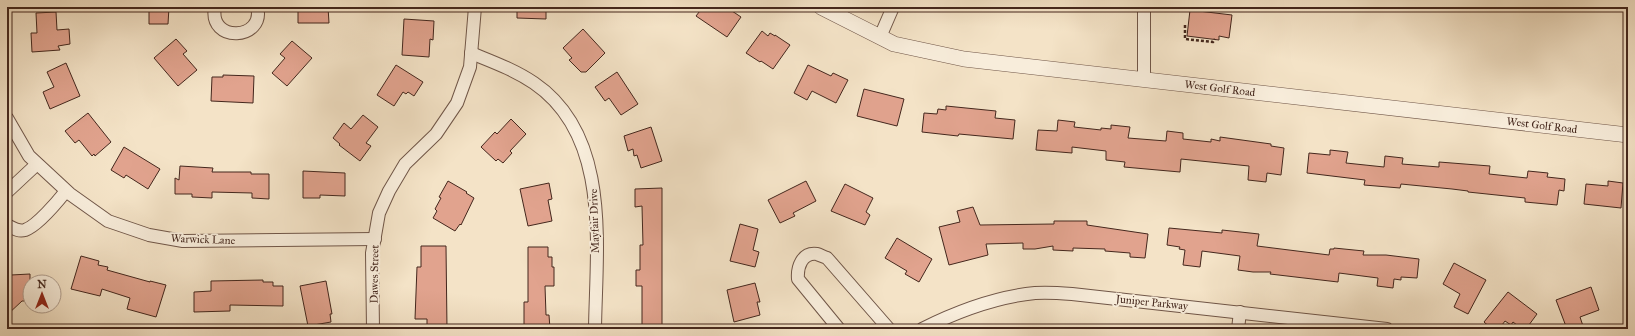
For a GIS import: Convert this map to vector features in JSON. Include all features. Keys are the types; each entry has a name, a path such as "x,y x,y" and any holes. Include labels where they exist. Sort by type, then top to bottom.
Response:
{"street":[{"path":"215,7 214,15 220,28 226,32 234,34 248,30 254,25 257,18 257,7"},
{"name":"Dawes Street","path":"373,329 372,253 379,213 389,190 405,164 436,134 456,103 470,67 475,7"},
{"name":"West Golf Road","path":"821,7 894,44 964,59 1628,135"},
{"path":"880,37 893,7"},
{"path":"1144,7 1144,79"},
{"name":"Mayfair Drive","path":"471,53 512,70 535,84 555,100 572,124 584,148 592,177 596,210 595,329"},
{"name":"Warwick Lane","path":"7,118 29,156 66,191 108,221 149,235 183,241 375,239"},
{"path":"7,192 37,164"},
{"path":"7,225 16,230 25,230 33,225 54,206 66,191"},
{"path":"839,329 798,279 797,270 802,259 810,255 817,254 827,258 889,329"},
{"name":"Juniper Parkway","path":"922,329 953,314 995,299 1036,293 1072,294 1386,329"},
{"path":"1238,329 1240,312"}],"path":[{"path":"1185,25 1185,39 1213,42 1215,39"}],"building":[{"path":"149,7 169,7 168,24 149,24"},
{"path":"298,7 328,7 329,23 298,23"},
{"path":"517,7 546,7 546,19 517,18"},
{"path":"703,7 726,7 741,17 727,37 696,16"},
{"path":"1190,10 1232,15 1229,38 1219,36 1219,40 1187,36"},
{"path":"56,12 57,30 69,29 70,44 58,46 60,50 32,52 31,33 37,33 36,13"},
{"path":"404,19 434,21 433,40 430,39 429,57 402,55"},
{"path":"583,29 605,53 586,72 581,72 569,60 572,58 563,48"},
{"path":"762,31 768,36 770,33 775,35 790,45 773,69 746,53"},
{"path":"176,39 187,51 183,54 197,70 178,86 154,58"},
{"path":"292,41 312,58 287,86 272,73 285,58 280,54"},
{"path":"66,63 80,96 50,109 43,92 54,87 47,72"},
{"path":"396,65 423,82 414,96 408,92 406,94 403,92 394,106 377,95"},
{"path":"808,65 831,76 833,73 848,80 836,103 812,91 807,100 794,93"},
{"path":"617,72 638,104 621,115 609,98 605,101 595,87"},
{"path":"223,75 254,76 253,103 211,101 212,77 223,77"},
{"path":"864,89 904,99 897,126 857,116"},
{"path":"946,106 996,111 995,118 1015,120 1013,139 959,134 958,136 922,132 924,113 937,114 938,109 946,110"},
{"path":"88,113 111,142 95,156 94,154 92,156 79,140 75,143 65,131"},
{"path":"363,115 378,127 366,143 371,146 360,161 339,145 340,144 333,138 344,123 351,129"},
{"path":"511,119 526,134 510,151 512,153 503,163 498,159 496,161 481,147 495,132 497,134"},
{"path":"1058,120 1075,122 1074,127 1101,130 1101,128 1111,129 1111,125 1130,127 1128,138 1166,141 1167,131 1183,133 1183,139 1211,142 1211,139 1220,141 1220,137 1271,144 1271,146 1284,148 1281,175 1267,173 1266,182 1248,180 1249,166 1181,159 1180,172 1124,167 1125,162 1106,160 1106,151 1072,147 1072,153 1036,150 1038,130 1057,131"},
{"path":"651,127 662,161 641,168 637,155 634,156 633,149 628,151 624,136"},
{"path":"124,147 160,169 148,189 126,175 124,178 111,170"},
{"path":"1330,150 1348,152 1346,163 1384,167 1385,156 1403,158 1402,164 1439,167 1439,162 1490,166 1489,174 1527,178 1528,171 1548,173 1547,177 1565,179 1564,191 1559,190 1557,205 1525,202 1525,198 1452,189 1401,184 1400,188 1364,185 1365,180 1307,173 1309,153 1330,155"},
{"path":"180,166 213,168 212,172 251,172 251,174 269,174 269,199 252,198 252,193 212,192 212,198 192,197 192,194 175,194 175,178 179,180"},
{"path":"303,171 345,173 345,196 320,195 320,198 303,198"},
{"path":"448,181 474,198 461,225 460,224 455,231 433,218 437,211 435,209 441,198 439,197"},
{"path":"806,181 816,201 793,213 795,216 780,223 768,200"},
{"path":"1608,181 1623,183 1621,208 1584,204 1586,184 1608,186"},
{"path":"549,183 552,199 548,200 552,221 528,226 520,189"},
{"path":"845,184 873,198 866,212 870,215 865,225 831,211"},
{"path":"662,188 662,329 642,329 642,286 636,286 636,270 640,270 640,245 643,245 642,206 635,207 635,189"},
{"path":"973,207 980,225 1054,224 1054,221 1087,221 1087,225 1148,234 1145,258 1130,257 1130,253 1105,251 1105,249 1073,248 1073,251 1053,250 1053,246 1023,249 1023,243 986,244 988,255 949,265 939,227 960,222 957,211"},
{"path":"740,224 758,229 753,250 759,252 755,267 730,261"},
{"path":"1169,228 1222,233 1222,230 1259,234 1257,246 1329,255 1330,249 1334,248 1364,251 1363,255 1386,255 1419,259 1417,278 1401,277 1401,280 1394,279 1393,288 1377,286 1378,278 1339,273 1338,282 1270,274 1271,272 1253,272 1238,270 1240,256 1202,251 1200,267 1183,265 1185,250 1179,249 1180,247 1167,245"},
{"path":"897,238 932,259 919,282 905,274 907,271 885,258"},
{"path":"421,246 446,246 447,329 427,329 427,319 415,319 417,267 421,267"},
{"path":"528,247 548,247 548,257 552,257 552,267 554,267 554,286 545,286 546,315 549,315 550,329 524,329 524,302 528,302"},
{"path":"81,256 99,261 98,265 108,267 107,270 166,285 156,317 127,309 130,298 102,289 100,296 71,289"},
{"path":"1454,263 1486,280 1468,314 1454,307 1460,294 1443,284"},
{"path":"22,274 22,301 7,315 7,277 11,277 11,275"},
{"path":"263,280 263,282 273,282 273,286 283,286 283,306 230,305 230,311 194,312 194,292 211,291 211,281"},
{"path":"326,281 332,314 330,314 331,322 308,326 300,286"},
{"path":"755,283 760,302 757,302 760,315 734,322 727,290"},
{"path":"1591,287 1599,310 1580,317 1584,329 1567,329 1556,300"},
{"path":"1508,292 1537,314 1526,329 1522,329 1513,322 1511,325 1505,321 1499,329 1492,329 1484,322"}]}
